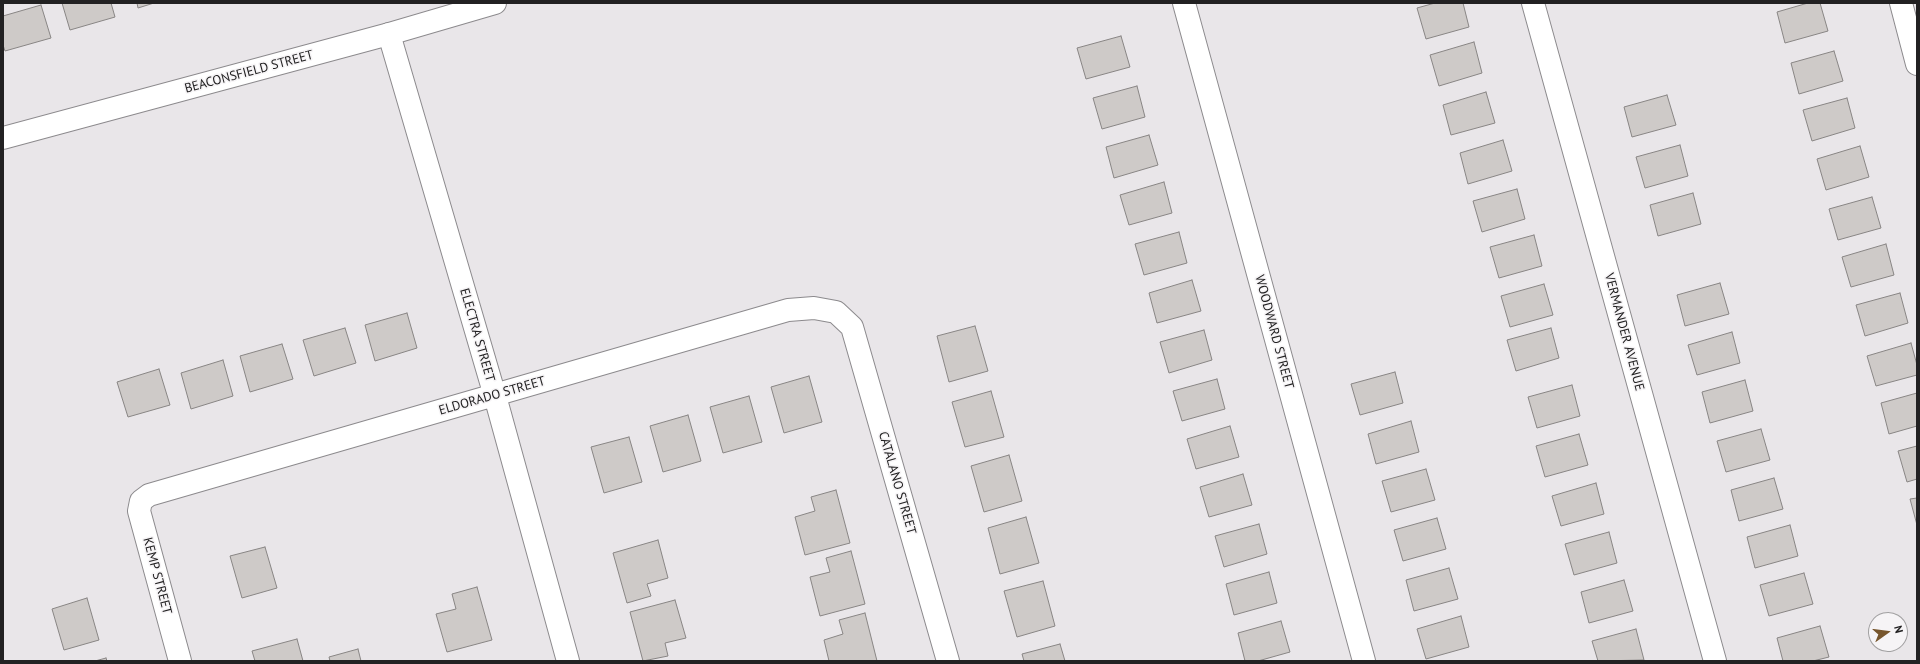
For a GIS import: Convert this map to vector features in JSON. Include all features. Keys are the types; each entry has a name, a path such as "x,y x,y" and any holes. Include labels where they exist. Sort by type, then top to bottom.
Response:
{"street":[{"name":"BEACONSFIELD STREET","path":"3,138 389,34 495,3"},
{"name":"WOODWARD STREET","path":"1184,3 1364,661"},
{"name":"VERMANDER AVENUE","path":"1533,3 1715,661"},
{"path":"1900,3 1917,64"},
{"name":"ELECTRA STREET","path":"389,34 495,396 568,661"},
{"name":"ELDORADO STREET","path":"149,495 788,310 814,308 836,312"},
{"name":"CATALANO STREET","path":"836,312 852,327 948,661"},
{"name":"KEMP STREET","path":"149,495 141,501 139,511 180,661"}],"building":[{"path":"62,3 111,3 115,17 70,30"},
{"path":"137,3 154,3 138,8"},
{"path":"1435,3 1463,3 1469,27 1426,39 1417,8"},
{"path":"1808,3 1820,3 1828,31 1785,43 1777,12"},
{"path":"41,5 51,38 5,51 3,45 3,16"},
{"path":"1121,36 1130,67 1086,79 1077,48"},
{"path":"1474,42 1482,73 1439,86 1430,55"},
{"path":"1834,51 1843,81 1799,94 1791,63"},
{"path":"1137,86 1145,117 1102,129 1093,98"},
{"path":"1486,92 1495,123 1451,135 1443,105"},
{"path":"1667,95 1676,125 1632,137 1624,107"},
{"path":"1847,98 1855,128 1812,141 1803,110"},
{"path":"1149,135 1158,165 1114,178 1106,147"},
{"path":"1503,140 1512,171 1468,184 1460,153"},
{"path":"1680,145 1688,176 1645,188 1636,157"},
{"path":"1860,146 1869,177 1826,190 1817,159"},
{"path":"1164,182 1172,213 1129,225 1120,195"},
{"path":"1517,189 1525,219 1482,232 1473,201"},
{"path":"1693,193 1701,224 1658,236 1650,205"},
{"path":"1872,197 1881,228 1838,240 1829,209"},
{"path":"1179,232 1187,263 1144,275 1135,244"},
{"path":"1534,235 1542,266 1499,278 1490,247"},
{"path":"1886,244 1894,275 1851,287 1842,257"},
{"path":"1192,280 1201,311 1157,323 1149,293"},
{"path":"1720,283 1729,314 1685,326 1677,295"},
{"path":"1544,284 1553,315 1510,327 1501,296"},
{"path":"1900,293 1908,323 1865,336 1856,305"},
{"path":"407,313 417,348 375,361 365,325"},
{"path":"975,326 988,371 949,382 937,336"},
{"path":"345,328 356,363 314,376 303,340"},
{"path":"1551,328 1559,358 1516,371 1507,340"},
{"path":"1204,330 1212,360 1169,373 1160,342"},
{"path":"1732,332 1740,363 1697,375 1688,345"},
{"path":"1911,343 1917,365 1917,375 1876,386 1867,356"},
{"path":"282,344 293,379 250,392 240,356"},
{"path":"223,360 233,396 191,409 181,373"},
{"path":"159,369 170,405 128,417 117,382"},
{"path":"1395,372 1403,403 1360,415 1351,384"},
{"path":"809,376 822,422 784,433 771,387"},
{"path":"1217,379 1225,409 1182,421 1173,391"},
{"path":"1745,380 1753,411 1710,423 1702,392"},
{"path":"1572,385 1580,416 1537,428 1528,397"},
{"path":"991,391 1004,437 965,447 952,402"},
{"path":"1917,393 1917,426 1889,434 1881,403"},
{"path":"749,396 762,442 723,453 710,407"},
{"path":"688,415 701,461 663,472 650,426"},
{"path":"1411,421 1419,452 1376,464 1368,434"},
{"path":"1230,426 1239,457 1196,469 1187,439"},
{"path":"1761,429 1770,460 1726,472 1717,441"},
{"path":"1579,434 1588,465 1545,477 1536,446"},
{"path":"629,437 642,482 604,493 591,447"},
{"path":"1917,446 1917,479 1907,482 1898,451"},
{"path":"1009,455 1022,501 984,512 971,466"},
{"path":"1426,469 1435,500 1391,512 1382,481"},
{"path":"1243,474 1252,505 1209,517 1200,487"},
{"path":"1774,478 1783,509 1739,521 1731,490"},
{"path":"1596,483 1604,514 1561,526 1552,496"},
{"path":"836,490 850,543 805,555 795,517 815,511 811,497"},
{"path":"1917,498 1917,525 1910,499"},
{"path":"1026,517 1039,563 1000,574 988,528"},
{"path":"1437,518 1446,549 1403,561 1394,530"},
{"path":"1259,524 1267,554 1224,567 1215,536"},
{"path":"1790,525 1798,556 1755,568 1747,537"},
{"path":"1609,532 1617,563 1574,575 1565,544"},
{"path":"658,540 668,578 647,584 651,596 627,603 613,553"},
{"path":"265,547 277,588 242,598 230,556"},
{"path":"851,551 865,604 820,616 810,577 830,572 826,558"},
{"path":"1449,568 1458,599 1414,611 1406,580"},
{"path":"1269,572 1277,603 1234,615 1226,584"},
{"path":"1804,573 1813,604 1769,616 1760,585"},
{"path":"1624,580 1633,611 1589,623 1581,592"},
{"path":"1043,581 1055,626 1017,637 1004,591"},
{"path":"477,587 492,640 447,652 436,614 456,609 452,594"},
{"path":"87,598 99,640 64,650 52,609"},
{"path":"675,600 686,638 665,643 668,656 643,661 630,612"},
{"path":"865,613 877,661 829,661 824,640 843,634 839,620"},
{"path":"1461,616 1469,647 1426,659 1417,629"},
{"path":"1281,621 1290,652 1258,661 1245,661 1238,633"},
{"path":"1820,626 1829,657 1813,661 1783,661 1777,638"},
{"path":"1636,629 1644,660 1598,661 1592,641"},
{"path":"297,639 303,661 255,661 252,651"},
{"path":"1060,644 1065,661 1024,661 1022,654"},
{"path":"358,649 361,661 330,661 329,657"},
{"path":"106,658 107,661 95,661"}]}
